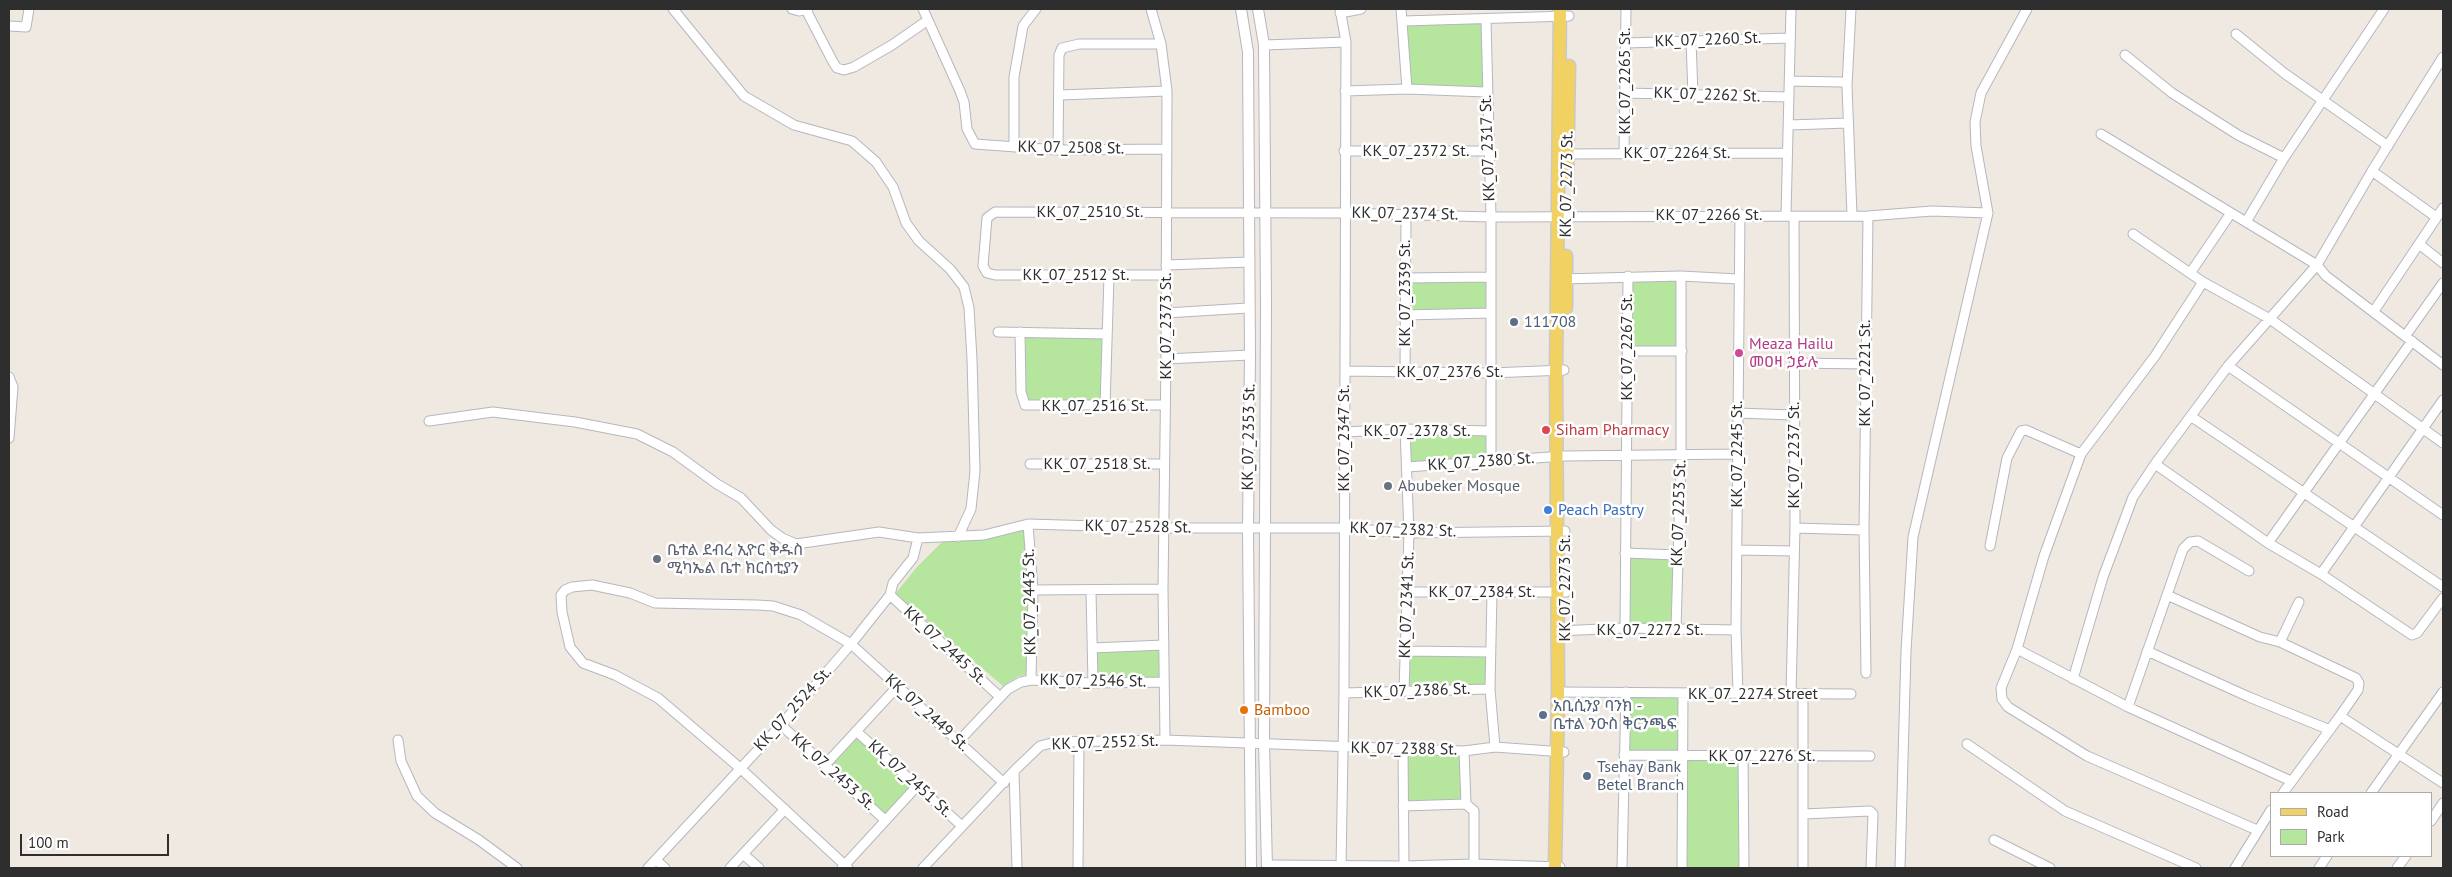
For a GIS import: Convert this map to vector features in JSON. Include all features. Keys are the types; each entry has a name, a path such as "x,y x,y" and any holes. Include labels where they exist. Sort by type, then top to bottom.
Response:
{"main road":[{"name":"KK_07_2273 St.","path":"1558,868 1562,692 1560,370 1565,12"}],"street":[{"path":"9,26 26,27 29,9"},
{"path":"673,9 744,96 794,125 852,142 876,162 893,188 906,223 915,235 950,269 964,287 969,308 972,351 974,471 971,509 958,536"},
{"path":"792,9 799,11 807,9 833,62 837,68 844,70 854,67 892,45 926,12"},
{"path":"1014,147 1014,77 1023,26 1036,9"},
{"name":"KK_07_2373 St.","path":"1151,9 1161,44 1167,91 1165,528 1163,589 1165,740"},
{"name":"KK_07_2353 St.","path":"1241,9 1248,52 1250,212 1248,529 1251,867"},
{"name":"KK_07_2353 St.","path":"1258,9 1264,46 1266,213 1264,742 1267,867"},
{"path":"1340,11 1362,9"},
{"path":"1401,9 1407,90"},
{"name":"KK_07_2265 St.","path":"1624,153 1626,9"},
{"name":"KK_07_2237 St.","path":"1791,9 1787,153 1794,363 1795,528 1791,694"},
{"path":"1851,9 1848,123 1852,215"},
{"path":"1900,868 1906,651 1913,537 1988,214 1976,146 1975,122 1981,93 2027,9"},
{"path":"2246,222 2284,158 2324,102 2384,9"},
{"name":"KK_07_2347 St.","path":"1340,11 1346,42 1344,151 1344,693 1341,866"},
{"name":"KK_07_2508 St.","path":"926,12 960,90 964,102 967,130 975,144 1058,150 1166,150"},
{"path":"1403,22 1565,12"},
{"name":"KK_07_2317 St.","path":"1486,18 1486,92 1491,216 1491,461"},
{"path":"2236,34 2324,102 2388,146"},
{"name":"KK_07_2260 St.","path":"1626,43 1790,38"},
{"path":"1691,40 1693,95"},
{"path":"1264,46 1346,42"},
{"path":"1058,150 1059,55 1062,48 1078,44 1161,44"},
{"path":"2125,55 2181,98 2238,135 2284,158"},
{"path":"2073,679 2104,577 2128,509 2155,464 2192,417 2228,366 2317,265 2372,171 2443,57"},
{"path":"1790,81 1841,82"},
{"path":"1060,94 1167,91"},
{"path":"1345,91 1486,92"},
{"name":"KK_07_2262 St.","path":"1626,93 1789,97"},
{"path":"1789,125 1848,123"},
{"path":"2101,134 2317,265 2326,276 2443,365"},
{"name":"KK_07_2372 St.","path":"1344,151 1488,151"},
{"name":"KK_07_2264 St.","path":"1563,154 1787,153"},
{"path":"2372,171 2436,217"},
{"path":"2374,311 2443,208"},
{"name":"KK_07_2266 St.","path":"1563,215 1740,214 1868,216 1932,211 1988,214"},
{"name":"KK_07_2510 St.","path":"987,273 984,266 987,218 995,212 1250,212"},
{"name":"KK_07_2374 St.","path":"1250,212 1491,216 1563,215"},
{"path":"2191,272 2231,213"},
{"name":"KK_07_2339 St.","path":"1405,372 1406,214"},
{"name":"KK_07_2245 St.","path":"1738,694 1736,630 1740,214"},
{"name":"KK_07_2221 St.","path":"1866,673 1864,530 1868,216"},
{"path":"2133,234 2203,282 2270,319 2422,430 2443,443"},
{"path":"2418,244 2443,263"},
{"path":"1166,265 1249,262"},
{"name":"KK_07_2512 St.","path":"987,273 994,275 1166,276"},
{"path":"1106,407 1109,276"},
{"path":"1562,279 1628,276 1738,278"},
{"name":"KK_07_2267 St.","path":"1625,628 1628,276"},
{"name":"KK_07_2253 St.","path":"1676,630 1682,351 1681,276"},
{"path":"1405,278 1490,277"},
{"path":"2203,282 2155,356 2081,454 2044,556 2017,649 2001,688 2002,699 2008,707 2087,756 2257,830"},
{"path":"2268,543 2374,395 2443,283"},
{"path":"1166,313 1248,308"},
{"path":"1404,315 1491,313"},
{"path":"998,332 1107,334"},
{"name":"KK_07_2516 St.","path":"1020,332 1021,392 1025,405 1106,407 1165,405"},
{"path":"1628,351 1682,351"},
{"path":"1166,359 1250,355"},
{"path":"1794,363 1866,364"},
{"path":"2228,366 2443,515"},
{"name":"KK_07_2376 St.","path":"1345,371 1491,373 1560,370"},
{"path":"9,377 13,387 9,438"},
{"path":"2321,574 2356,527 2443,400"},
{"name":"KK_07_2528 St.","path":"429,421 493,412 575,422 637,434 674,452 717,484 741,498 771,530 782,538 796,544 880,532 918,538 984,535 1028,524 1248,529"},
{"path":"1737,413 1793,415"},
{"path":"2192,417 2443,587"},
{"name":"KK_07_2378 St.","path":"1344,432 1405,429 1490,431"},
{"name":"KK_07_2341 St.","path":"1404,690 1409,533 1405,429"},
{"path":"1990,546 2007,458 2021,431 2026,430 2081,454"},
{"name":"KK_07_2380 St.","path":"1407,467 1560,456 1737,454"},
{"name":"KK_07_2518 St.","path":"1030,464 1164,464"},
{"path":"2155,464 2268,543 2321,574 2412,635 2417,633 2443,598"},
{"name":"KK_07_2443 St.","path":"1028,524 1033,590 1031,680"},
{"name":"KK_07_2382 St.","path":"1248,529 1344,528 1409,533 1562,531"},
{"path":"1795,528 1864,530"},
{"name":"KK_07_2524 St.","path":"648,868 781,725 851,644 890,595 893,582 913,558 918,538"},
{"path":"2128,707 2183,549 2190,542 2198,541 2249,571"},
{"path":"1737,550 1794,551"},
{"path":"1625,553 1677,555"},
{"name":"KK_07_2449 St.","path":"740,768 658,698 615,675 583,663 570,647 562,612 561,595 565,590 572,587 592,585 630,593 655,603 702,602 773,606 801,615 851,644 1004,783"},
{"path":"1033,590 1163,589"},
{"path":"1090,591 1094,683"},
{"name":"KK_07_2384 St.","path":"1406,592 1562,592"},
{"path":"1492,593 1490,689 1495,747"},
{"name":"KK_07_2445 St.","path":"890,595 1000,697"},
{"path":"2167,595 2260,637 2280,642 2356,678 2359,683 2358,690 2284,792"},
{"path":"2280,642 2299,602"},
{"name":"KK_07_2272 St.","path":"1561,630 1625,628 1736,630"},
{"path":"1092,648 1164,646"},
{"path":"2017,649 2128,707 2291,781"},
{"path":"1406,651 1490,652"},
{"path":"2147,651 2249,697 2330,730"},
{"name":"KK_07_2546 St.","path":"958,742 1008,689 1031,680 1094,683 1163,682"},
{"path":"825,765 898,686"},
{"name":"KK_07_2386 St.","path":"1344,693 1490,689"},
{"name":"KK_07_2274 Street","path":"1562,692 1851,694"},
{"path":"1622,868 1626,692"},
{"path":"2372,792 2443,692"},
{"path":"1682,868 1681,756 1683,694"},
{"path":"1803,694 1803,868"},
{"path":"2340,716 2400,753 2443,783"},
{"name":"KK_07_2453 St.","path":"781,725 885,820"},
{"name":"KK_07_2451 St.","path":"856,731 962,826"},
{"path":"398,740 402,760 417,796 435,813 479,840 517,868"},
{"name":"KK_07_2552 St.","path":"923,868 1040,746 1055,742 1165,740 1251,742"},
{"name":"KK_07_2388 St.","path":"1251,742 1343,748 1464,751 1495,747 1560,752"},
{"path":"1078,868 1079,743"},
{"path":"1967,744 2065,811 2196,868"},
{"path":"1403,749 1404,866"},
{"path":"1464,751 1466,804"},
{"name":"KK_07_2276 St.","path":"1624,755 1870,756"},
{"path":"1743,756 1744,868"},
{"path":"740,768 845,867 918,785"},
{"path":"1014,771 1016,867"},
{"path":"2432,820 2443,803"},
{"path":"1402,806 1466,804 1474,811 1474,864"},
{"path":"730,868 785,809"},
{"path":"1804,814 1870,811 1873,814 1871,868"},
{"path":"2235,868 2270,811"},
{"path":"1994,840 2050,868"},
{"path":"743,854 759,868"},
{"path":"2318,868 2326,857"},
{"path":"2397,868 2405,857"},
{"path":"656,860 665,868"},
{"path":"1267,867 1474,864 1558,868"}],"green space":[{"path":"1486,19 1486,92 1407,89 1403,21"},
{"path":"1628,276 1681,276 1682,351 1627,351"},
{"path":"1489,277 1491,313 1404,315 1405,278"},
{"path":"1020,332 1107,334 1105,407 1025,405"},
{"path":"1405,429 1490,431 1491,461 1407,467"},
{"path":"1033,521 1036,674 1019,676 1003,686 895,594 917,567 946,538"},
{"path":"1625,553 1677,555 1676,630 1625,628"},
{"path":"1164,645 1163,682 1093,683 1092,648"},
{"path":"1406,651 1490,652 1490,689 1404,690"},
{"path":"1626,692 1683,694 1681,756 1743,756 1744,868 1682,868 1681,757 1624,755"},
{"path":"856,731 918,785 885,820 825,765"},
{"path":"1403,749 1464,751 1466,804 1403,806"}],"place":[{"name":"111708","path":"1514,322"},
{"name":"Meaza Hailu መዐዛ ኃይሉ","path":"1739,353"},
{"name":"Siham Pharmacy","path":"1546,430"},
{"name":"Abubeker Mosque","path":"1388,486"},
{"name":"Peach Pastry","path":"1548,510"},
{"name":"ቤተል ደብረ ኢዮር ቅዱስ ሚካኤል ቤተ ክርስቲያን","path":"657,559"},
{"name":"Bamboo","path":"1244,710"},
{"name":"አቢሲንያ ባንክ - ቤተል ንዑስ ቅርንጫፍ","path":"1543,715"},
{"name":"Tsehay Bank Betel Branch","path":"1587,776"}]}
